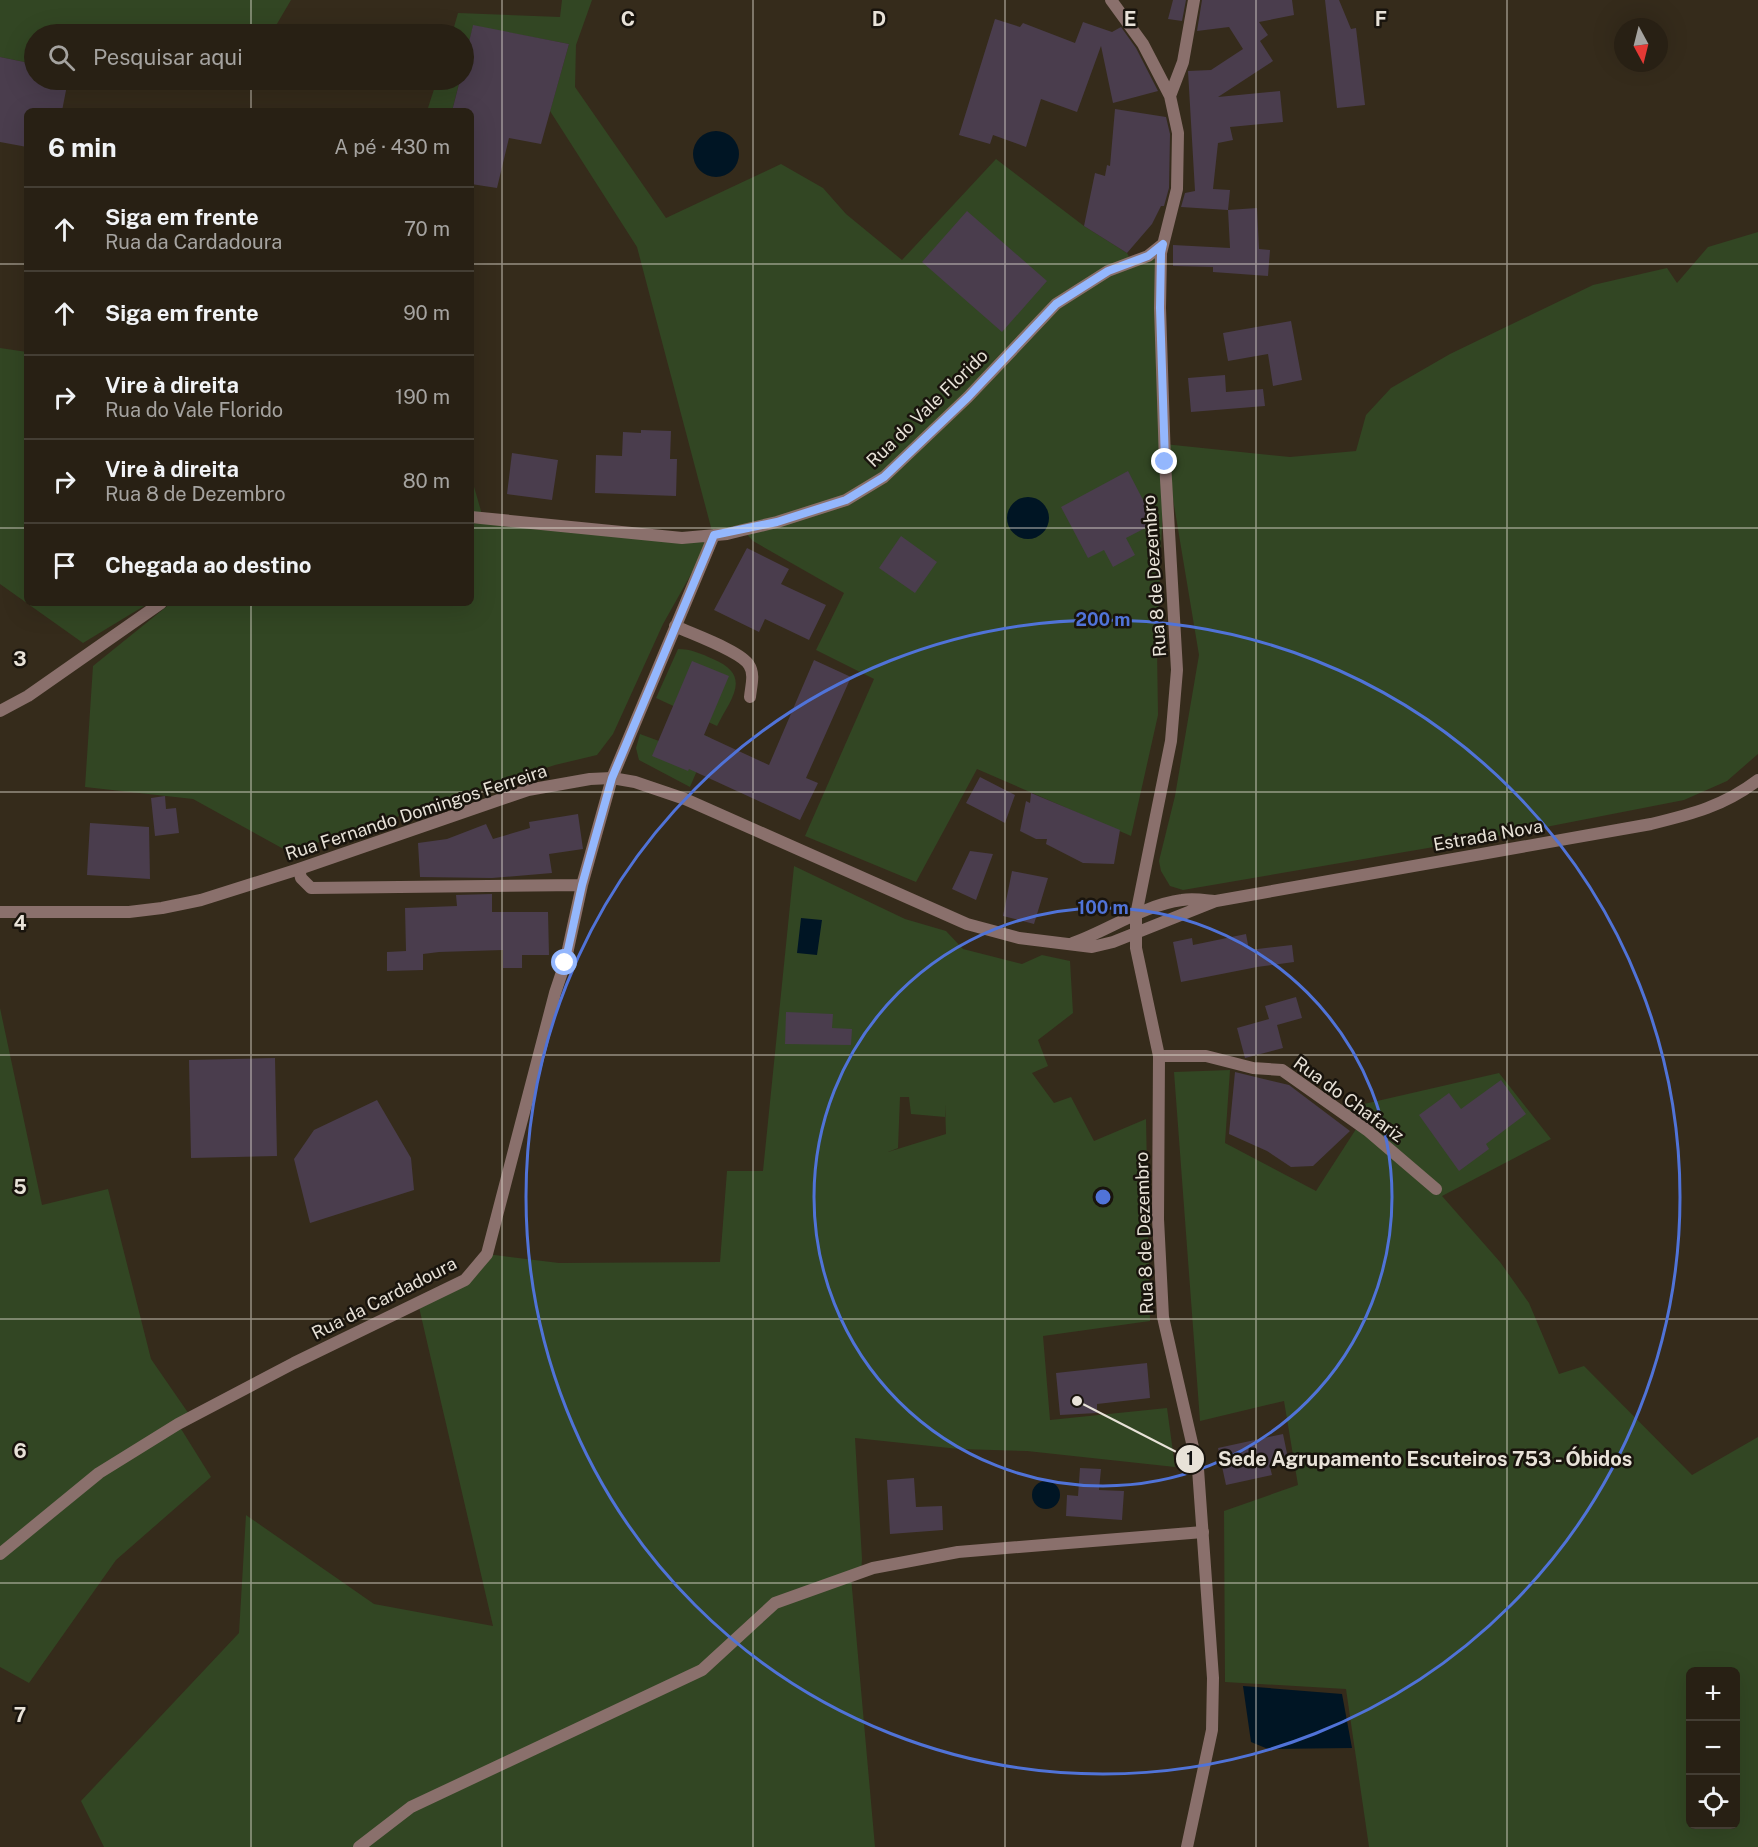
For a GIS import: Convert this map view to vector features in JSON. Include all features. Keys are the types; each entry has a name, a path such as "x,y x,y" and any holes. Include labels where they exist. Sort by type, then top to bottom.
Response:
{"street":[{"name":"Rua 8 de Dezembro","path":"1111,0 1143,44 1170,96 1178,133 1176,189 1161,253 1160,308 1164,444 1178,670 1171,741 1136,915 1136,948 1159,1056 1158,1219 1163,1317 1198,1469 1203,1532"},
{"path":"1170,96 1183,62 1194,0"},
{"name":"Rua do Vale Florido","path":"474,517 682,538 714,535 777,522 846,500 884,477 968,397 1056,304 1108,271 1148,256 1163,244"},
{"name":"Rua da Cardadoura","path":"0,1554 99,1473 178,1424 294,1363 465,1280 487,1254 555,993 565,963 582,885 612,778 714,535"},
{"path":"0,711 28,696 157,606"},
{"path":"675,626 741,656 750,665 753,678 750,697"},
{"name":"Rua Fernando Domingos Ferreira","path":"0,912 102,913 162,908 201,900 299,869 528,790 570,782 612,778 635,782 685,799 967,924 1019,938 1092,947 1103,946 1136,932"},
{"name":"Estrada Nova","path":"1136,932 1216,901 1651,824 1715,806 1758,780"},
{"path":"299,869 301,878 311,888 582,885"},
{"name":"Estrada Nova","path":"1136,915 1181,900 1216,901"},
{"name":"Rua Fernando Domingos Ferreira","path":"1069,944 1136,915"},
{"name":"Rua do Chafariz","path":"1159,1056 1206,1056 1253,1068 1282,1070 1367,1130 1436,1189"},
{"path":"359,1847 411,1807 702,1670 775,1603 873,1568 958,1552 1203,1532 1213,1705 1206,1762 1187,1847"}],"green space":[{"path":"0,0 291,0 277,24 24,24 24,62 0,57"},
{"path":"562,0 592,0 576,45 575,87 666,218 781,164 823,188 846,214 902,260 996,159 1084,226 1127,253 1132,262 1161,253 1164,444 1290,457 1356,451 1366,415 1391,388 1450,354 1593,285 1667,268 1677,283 1708,247 1758,232 1758,754 1727,781 1684,800 1510,834 1183,890 1170,886 1161,871 1159,861 1175,796 1199,655 1165,451 1157,648 1158,715 1131,836 977,769 916,882 805,836 874,679 816,650 844,593 753,541 743,530 713,535 637,247 550,111 569,44 474,26 474,24 455,24 458,13 560,17"},
{"path":"434,90 457,90 453,108 428,108"},
{"path":"0,348 24,352 24,601 0,584"},
{"path":"474,486 483,518 713,535 663,624 613,734 597,755 555,765 289,852 193,799 85,787 93,666 167,606 474,606"},
{"path":"31,606 144,606 83,643"},
{"path":"678,649 709,657 725,666 736,680 732,697 717,726 656,698"},
{"path":"640,734 659,741 704,735 711,738 690,787 639,760 636,748"},
{"path":"794,866 905,919 946,931 963,949 1022,964 1042,955 1070,961 1073,1013 1038,1040 1048,1066 1032,1073 1054,1103 1071,1097 1094,1141 1146,1119 1150,1321 1043,1336 1050,1420 1167,1408 1175,1467 1027,1451 959,1449 855,1438 862,1559 861,1572 851,1577 875,1847 104,1847 81,1801 239,1633 246,1515 374,1604 493,1626 418,1303 465,1280 487,1254 559,1263 720,1262 727,1171 763,1171","holes":["900,1097 909,1097 911,1114 945,1117 945,1104 946,1134 888,1152 898,1148"]},
{"path":"0,1008 42,1205 108,1189 151,1359 191,1417 178,1424 211,1477 116,1560 29,1683 0,1667"},
{"path":"1230,1070 1225,1143 1316,1191 1358,1126 1338,1110 1499,1073 1551,1139 1442,1196 1500,1262 1529,1303 1559,1374 1584,1366 1692,1475 1758,1437 1758,1847 1369,1847 1346,1689 1225,1682 1224,1511 1298,1485 1284,1401 1200,1421 1174,1072"}],"water":[{"path":"716,131 732,138 739,154 732,170 716,177 700,170 693,154 700,138"},
{"path":"1028,497 1043,503 1049,518 1043,533 1028,539 1013,533 1007,518 1013,503"},
{"path":"801,918 822,920 817,955 797,953"},
{"path":"1046,1481 1056,1485 1060,1495 1056,1505 1046,1509 1036,1505 1032,1495 1036,1485"},
{"path":"1243,1686 1342,1694 1352,1748 1268,1749 1251,1742"}],"building":[{"path":"1173,0 1186,0 1182,21 1168,19"},
{"path":"1202,0 1292,0 1294,15 1259,22 1268,35 1260,41 1273,61 1218,97 1280,91 1283,122 1230,127 1233,140 1218,143 1213,189 1230,190 1228,210 1181,207 1185,193 1195,191 1188,71 1211,70 1243,49 1229,27 1197,31"},
{"path":"1325,0 1339,0 1351,29 1356,28 1365,105 1337,108"},
{"path":"995,19 1020,27 1023,23 1075,43 1083,22 1112,32 1121,27 1136,48 1158,91 1113,103 1101,46 1077,112 1041,99 1026,147 993,135 990,144 959,135"},
{"path":"474,25 569,44 541,144 509,138 497,188 474,184 474,108 453,108 457,90 474,90"},
{"path":"0,57 24,62 24,90 66,90 63,108 24,108 24,146 0,142"},
{"path":"1115,109 1166,117 1170,134 1169,188 1164,206 1161,206 1152,224 1127,253 1084,226 1095,173 1105,176 1107,165 1110,166"},
{"path":"1257,208 1259,249 1270,250 1268,276 1213,272 1213,267 1173,266 1173,245 1230,248 1228,210"},
{"path":"967,211 1047,281 1002,332 922,262"},
{"path":"1291,321 1302,380 1273,386 1268,354 1228,361 1223,333"},
{"path":"1225,375 1226,392 1263,389 1265,406 1191,412 1188,378"},
{"path":"641,430 671,431 670,459 677,459 676,496 595,493 596,455 622,456 623,432 641,433"},
{"path":"512,453 558,460 552,500 507,494"},
{"path":"1128,471 1155,523 1126,538 1135,555 1113,567 1104,550 1088,558 1061,507"},
{"path":"901,536 937,562 915,593 879,568"},
{"path":"747,548 789,569 781,584 826,605 809,640 765,619 759,632 714,610"},
{"path":"814,660 851,677 806,778 818,783 800,820 689,769 688,771 652,756 692,661 729,676 704,735 769,765"},
{"path":"980,777 1015,795 1005,823 966,803"},
{"path":"1031,793 1120,830 1114,864 1083,863 1046,844 1047,839 1036,839 1020,831 1026,801 1030,803"},
{"path":"165,796 166,809 176,808 179,833 155,836 151,798"},
{"path":"578,814 583,849 549,854 552,873 492,878 420,877 418,843 447,839 486,824 493,839 530,828 529,822"},
{"path":"90,823 149,827 150,879 87,875"},
{"path":"970,851 993,854 976,900 952,889"},
{"path":"1012,871 1048,878 1034,924 1003,916"},
{"path":"492,894 492,912 548,912 549,955 522,955 522,968 503,968 503,950 439,952 423,954 423,970 387,971 387,952 406,951 405,908 457,906 456,895"},
{"path":"1246,934 1249,950 1292,945 1294,962 1181,982 1173,942 1192,938 1193,945"},
{"path":"1296,997 1302,1018 1277,1025 1283,1048 1245,1058 1237,1028 1269,1019 1265,1006"},
{"path":"786,1012 833,1014 832,1028 852,1029 851,1045 785,1044"},
{"path":"275,1058 277,1156 191,1158 189,1060"},
{"path":"1235,1072 1289,1085 1350,1131 1313,1166 1291,1167 1267,1151 1229,1134"},
{"path":"1501,1080 1526,1114 1486,1144 1489,1149 1459,1171 1419,1115 1449,1093 1461,1109"},
{"path":"377,1100 411,1158 414,1190 310,1223 294,1159 314,1130"},
{"path":"1147,1363 1150,1398 1097,1404 1097,1413 1060,1415 1056,1373"},
{"path":"1283,1434 1289,1463 1270,1467 1272,1475 1226,1485 1218,1448"},
{"path":"1080,1468 1101,1469 1099,1490 1124,1491 1122,1520 1066,1516 1067,1495 1078,1496"},
{"path":"914,1478 916,1507 942,1506 943,1530 890,1534 887,1480"}],"place":[{"name":"Sede Agrupamento Escuteiros 753 - Óbidos","path":"1077,1401"}],"route":[{"path":"565,963 582,885 612,778 714,535 777,522 846,500 884,477 968,397 1056,304 1108,271 1148,256 1163,244 1160,308 1165,462"}]}
